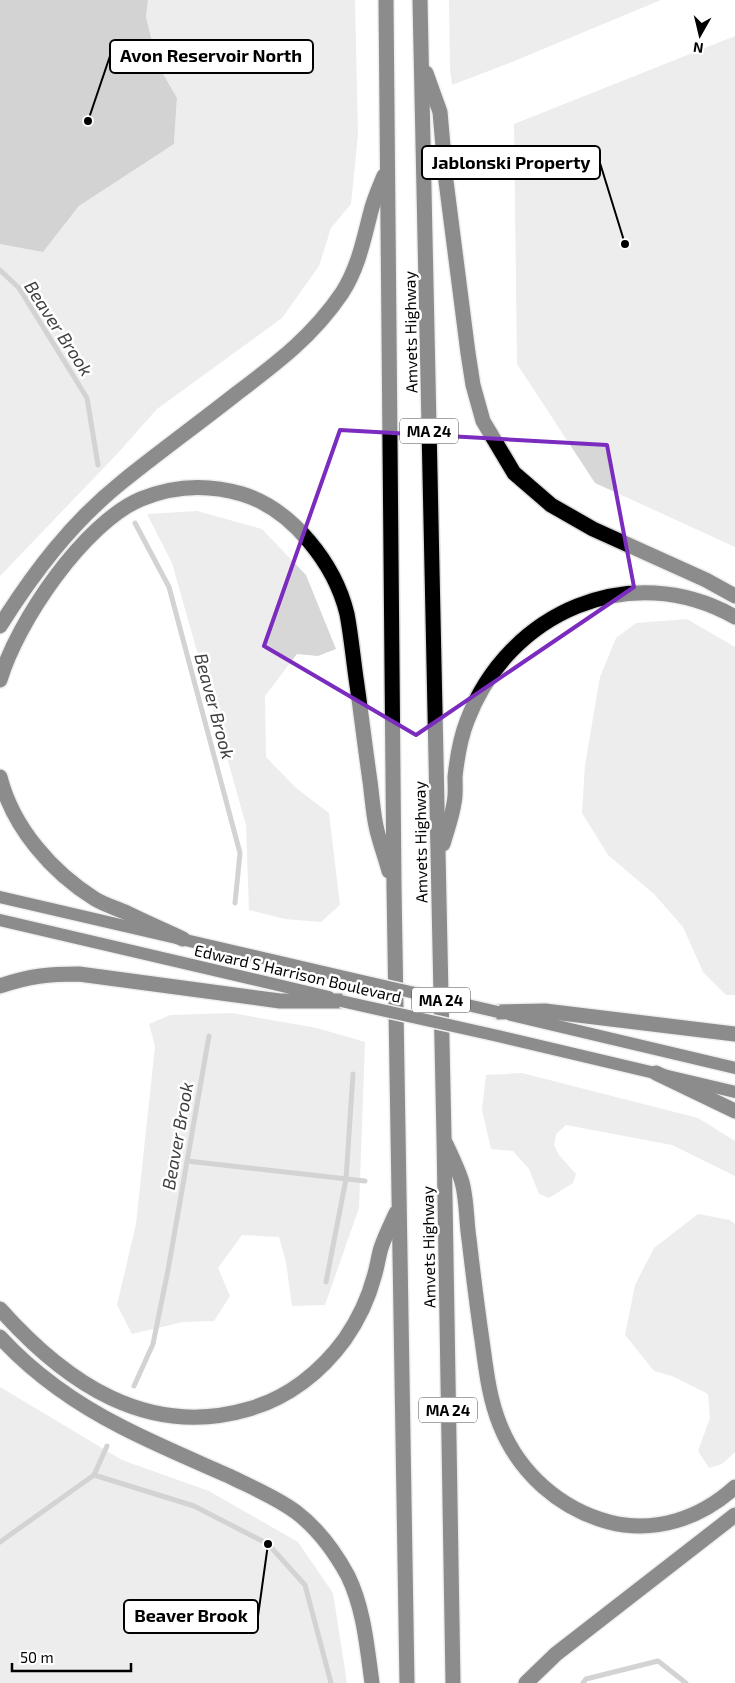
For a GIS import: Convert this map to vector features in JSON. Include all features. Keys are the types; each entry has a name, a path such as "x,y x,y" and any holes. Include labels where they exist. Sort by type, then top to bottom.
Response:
{"highway":[{"name":"Amvets Highway","path":"386,0 394,888 407,1683"},
{"name":"Amvets Highway","path":"420,0 444,1137 453,1683"},
{"path":"421,58 440,112 446,181 468,353 473,385 483,421 514,473 551,506 593,529 706,580 735,596"},
{"path":"0,626 44,561 94,506 122,482 283,358 317,326 342,292 355,268 364,241 370,213 387,167"},
{"path":"0,680 12,648 40,598 82,546 101,526 134,502 174,489 209,487 230,490 266,504 284,516 319,554 331,574 344,604 352,646 376,826 394,888"},
{"path":"438,862 454,802 458,750 467,721 480,694 496,668 517,645 548,621 580,604 622,594 670,595 712,606 735,617"},
{"path":"0,777 10,804 34,845 74,884 97,900 182,939"},
{"path":"0,986 23,978 49,974 79,974 280,1001 342,1000"},
{"path":"498,1012 545,1011 735,1034"},
{"path":"656,1073 735,1111"},
{"path":"444,1137 462,1180 481,1330 493,1404 500,1426 511,1448 526,1470 559,1500 578,1511 596,1519 634,1526 670,1523 687,1518 712,1505 735,1487"},
{"path":"0,1309 35,1345 59,1365 101,1393 124,1404 172,1417 217,1417 240,1412 271,1401 300,1385 332,1356 357,1321 367,1300 375,1276 381,1247 399,1207"},
{"path":"0,1337 55,1386 88,1408 122,1427 272,1497 296,1512 316,1530 333,1551 348,1577 359,1606 367,1642 372,1683"},
{"path":"526,1683 556,1654 735,1514"}],"main road":[{"name":"Edward S Harrison Boulevard","path":"0,897 735,1068"},
{"name":"Edward S Harrison Boulevard","path":"0,920 735,1092"}],"highlighted area":[{"path":"340,430 607,445 634,587 416,735 264,646"}],"shaded area":[{"path":"0,0 148,0 146,17 158,65 177,98 174,144 79,206 43,252 0,244"},
{"path":"148,0 355,0 358,135 351,204 331,228 319,266 282,318 157,409 118,453 0,576 0,242 43,252 79,206 174,144 177,98 158,65 146,17"},
{"path":"449,0 661,0 452,85"},
{"path":"735,36 735,547 595,483 517,364 514,124"},
{"path":"197,511 262,529 306,575 336,649 318,656 297,654 265,696 266,757 296,788 329,813 340,905 321,922 285,919 249,910 246,825 172,563 147,514"},
{"path":"687,619 735,647 735,995 726,995 703,972 683,927 654,894 608,855 582,813 585,765 600,677 616,638 636,623"},
{"path":"232,1013 317,1028 365,1042 359,1208 325,1305 292,1306 286,1262 279,1237 242,1235 218,1268 230,1296 214,1321 183,1322 132,1334 117,1305 136,1224 155,1046 149,1024 170,1015"},
{"path":"522,1073 698,1118 735,1141 735,1176 672,1145 566,1125 556,1134 554,1145 559,1155 576,1174 573,1183 549,1198 539,1194 529,1169 513,1151 491,1149 482,1110 486,1075"},
{"path":"698,1214 730,1220 735,1224 735,1452 722,1464 709,1468 698,1451 710,1418 708,1394 672,1376 654,1371 625,1335 635,1285 654,1248"},
{"path":"0,1387 122,1460 209,1491 298,1542 333,1593 347,1683 0,1683"}],"waterway":[{"name":"Beaver Brook","path":"0,270 19,288 87,398 98,465"},
{"name":"Beaver Brook","path":"135,523 169,587 240,853 235,903"},
{"name":"Beaver Brook","path":"134,1386 153,1344 168,1270 209,1036"},
{"path":"326,1282 346,1179 353,1074"},
{"path":"187,1161 365,1181"},
{"name":"Beaver Brook","path":"94,1475 107,1446"},
{"name":"Beaver Brook","path":"94,1475 194,1506 268,1544 305,1585 331,1683"},
{"path":"0,1542 94,1475"},
{"name":"Beaver Brook","path":"583,1683 586,1679 658,1661 686,1683"}],"place":[{"name":"Avon Reservoir North","path":"88,121"},
{"name":"Jablonski Property","path":"625,244"},
{"name":"Beaver Brook","path":"268,1544"}]}
